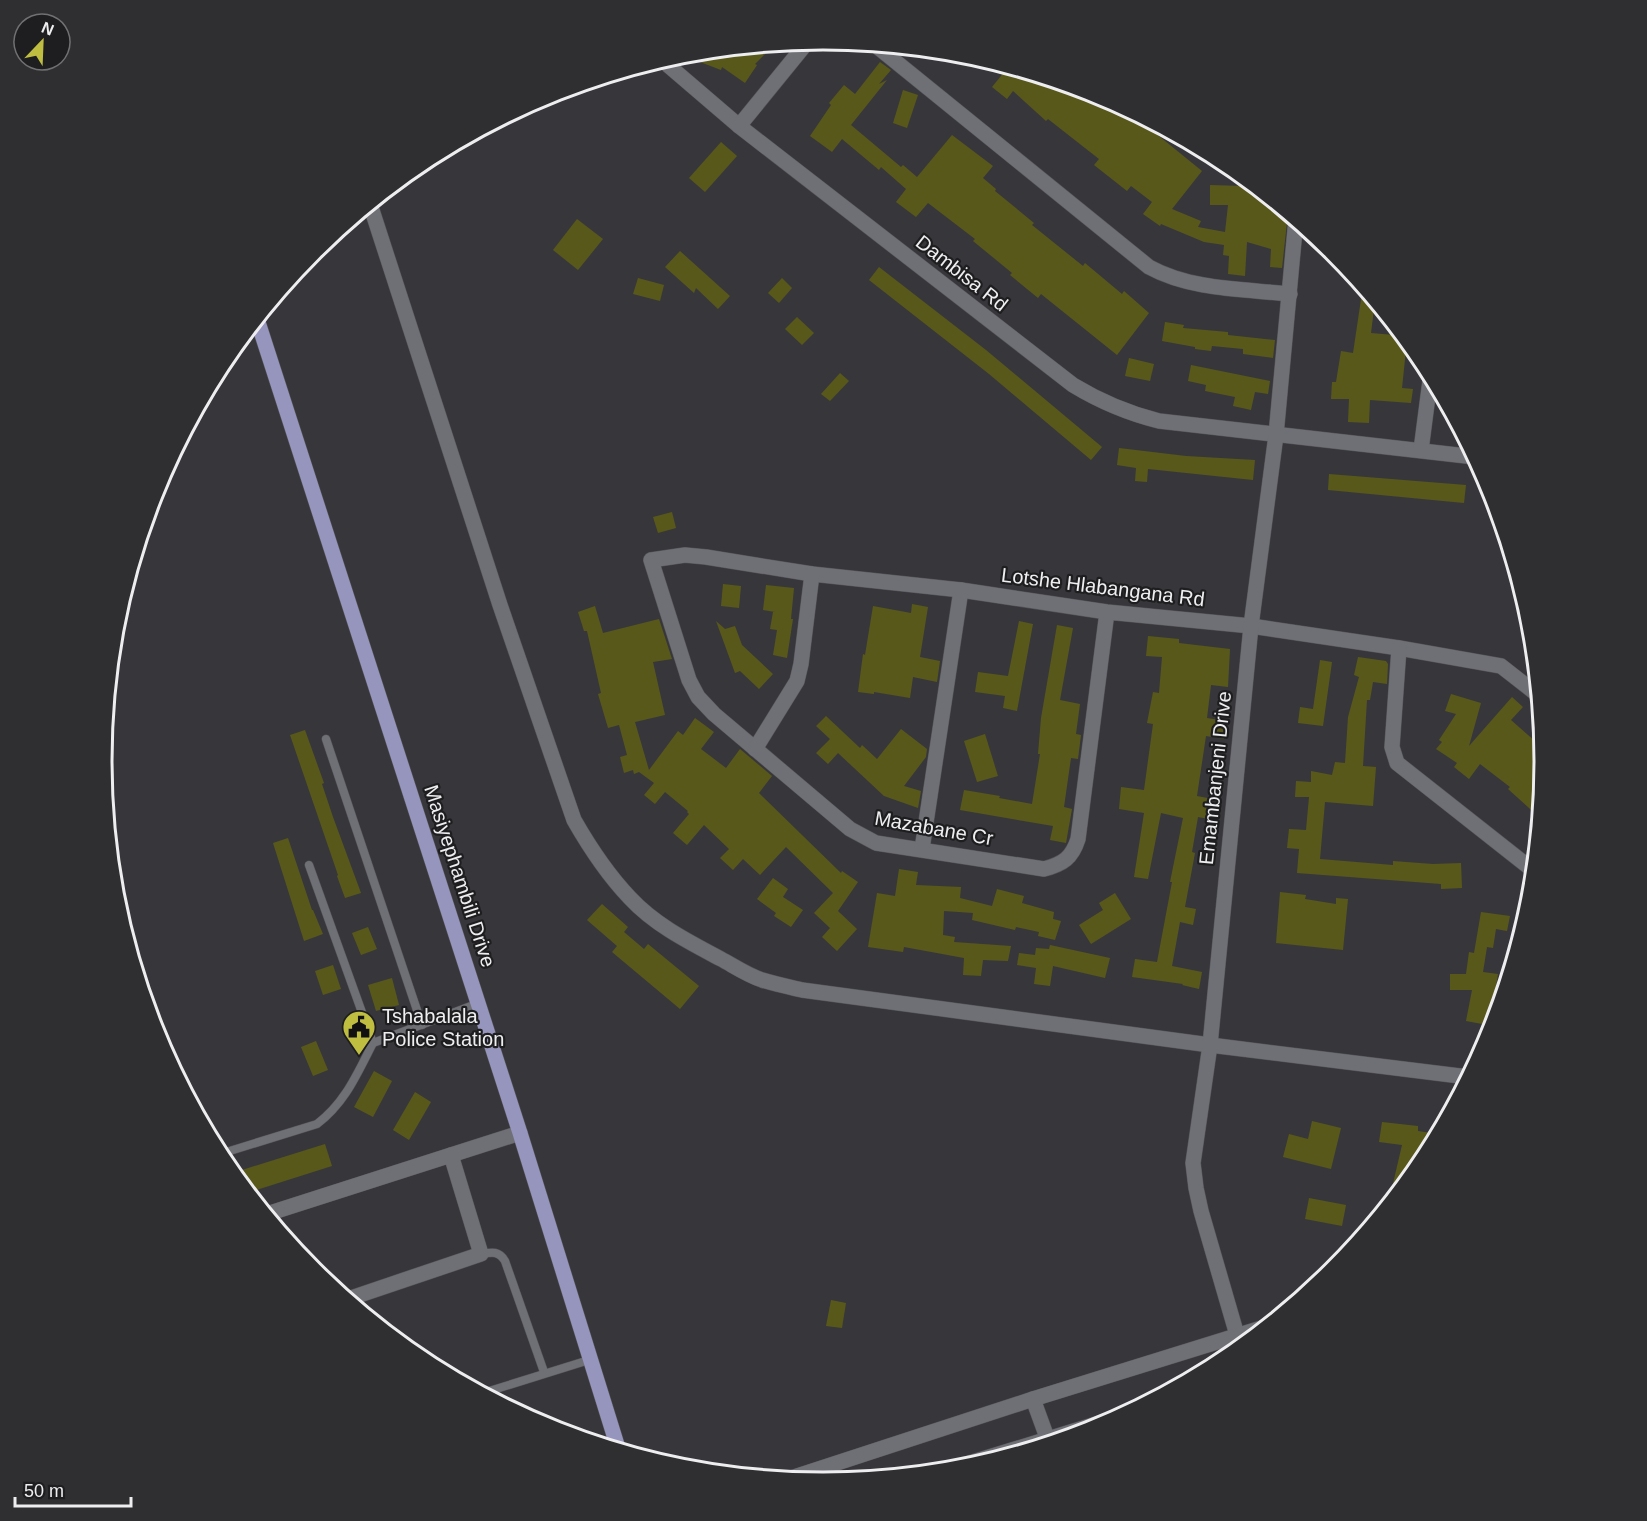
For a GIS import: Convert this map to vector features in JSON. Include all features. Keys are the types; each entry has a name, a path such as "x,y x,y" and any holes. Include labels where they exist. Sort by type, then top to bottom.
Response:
{"main road":[{"name":"Masiyephambili Drive","path":"260,327 479,1003 615,1440"}],"street":[{"path":"739,126 800,51"},
{"path":"885,53 1149,267 1165,276 1188,283 1290,294"},
{"name":"Dambisa Rd","path":"670,67 739,126 1073,386 1100,401 1159,421 1465,456"},
{"path":"372,211 500,605 574,820 604,866 631,900 674,933 701,948 760,979 790,987 1210,1045 1460,1076"},
{"name":"Emambanjeni Drive","path":"1238,1335 1201,1211 1193,1163 1210,1045 1251,626 1276,435 1295,229"},
{"path":"1421,450 1429,388"},
{"name":"Lotshe Hlabangana Rd","path":"651,560 685,555 706,556 812,574 961,590 1107,612 1251,626 1501,666 1530,687"},
{"name":"Mazabane Cr","path":"651,560 682,661 698,697 714,714 850,829 876,843 1044,869 1066,861 1074,852 1078,839 1107,612"},
{"path":"755,749 796,681 801,664 812,574"},
{"path":"922,849 961,590"},
{"path":"1399,648 1392,747 1397,763 1526,865"},
{"path":"274,1212 520,1133"},
{"path":"356,1296 481,1254 451,1155"},
{"path":"811,1471 1245,1333"},
{"path":"1033,1399 1046,1436"}],"lane":[{"path":"326,739 422,1025"},
{"path":"309,865 373,1043"},
{"path":"229,1151 317,1124 329,1115 347,1093 373,1043 479,1003"},
{"path":"481,1254 494,1252 501,1255 505,1261 544,1372"},
{"path":"493,1390 589,1360"}],"building":[{"path":"767,52 755,64 757,65 745,83 722,67 721,70 698,61"},
{"path":"880,62 891,70 879,84 887,80 851,125 901,167 903,165 917,177 952,135 993,166 983,178 996,189 995,191 1034,223 1032,225 1083,266 1085,263 1122,294 1124,291 1149,313 1117,355 1041,294 1038,298 973,241 975,239 928,203 916,217 896,202 906,189 881,167 879,170 842,139 832,152 810,136 831,105 829,103 844,85 855,94"},
{"path":"1003,73 1008,74 1052,87 1096,104 1152,131 1202,171 1172,209 1201,221 1198,227 1225,232 1228,205 1210,205 1210,185 1242,186 1287,222 1282,268 1270,267 1271,249 1247,242 1245,276 1228,274 1229,256 1223,255 1224,245 1204,242 1161,224 1160,226 1143,214 1152,202 1131,186 1127,191 1094,165 1099,159 1048,119 1046,121 1013,91 1007,99 992,87"},
{"path":"903,90 918,95 907,128 893,123"},
{"path":"721,142 737,156 705,192 689,178"},
{"path":"577,219 603,239 578,270 553,250"},
{"path":"680,251 730,296 718,309 696,288 694,293 665,267"},
{"path":"879,267 986,350 1102,447 1091,460 989,374 869,280"},
{"path":"638,278 664,285 660,301 633,294"},
{"path":"782,278 792,288 779,303 768,293"},
{"path":"1361,296 1374,311 1371,333 1393,335 1406,352 1402,388 1413,389 1411,403 1370,400 1369,423 1348,422 1349,399 1331,399 1332,382 1336,382 1341,351 1353,353"},
{"path":"797,317 814,333 802,345 785,329"},
{"path":"1165,322 1184,325 1183,328 1228,332 1228,335 1275,340 1273,358 1243,354 1243,349 1212,346 1211,351 1162,341"},
{"path":"1129,358 1154,364 1150,381 1125,376"},
{"path":"1191,365 1270,381 1268,394 1255,392 1251,410 1233,406 1235,397 1205,391 1206,385 1188,381"},
{"path":"840,373 849,381 830,401 821,394"},
{"path":"1119,448 1186,456 1255,460 1253,480 1148,469 1147,482 1135,481 1136,468 1117,465"},
{"path":"1329,474 1466,485 1464,503 1328,490"},
{"path":"672,512 676,528 658,533 653,517"},
{"path":"723,584 741,586 739,608 721,606"},
{"path":"766,585 794,588 791,619 793,619 787,658 773,655 777,630 770,629 773,612 775,612 763,610"},
{"path":"912,604 928,607 920,657 940,661 937,682 913,677 910,698 874,692 874,694 858,692 873,606 911,613"},
{"path":"595,606 603,633 659,619 672,659 653,662 665,715 635,722 649,770 678,731 683,735 695,718 714,732 701,749 726,768 740,749 772,776 759,793 841,873 842,871 858,882 838,911 857,929 837,951 822,937 830,928 814,913 833,893 786,847 760,875 743,859 733,870 720,858 729,849 704,825 687,845 673,833 689,814 688,811 665,792 655,804 644,795 654,783 639,772 634,774 633,770 624,773 620,757 627,755 619,725 608,728 598,694 601,693 587,631 584,631 578,612"},
{"path":"716,621 725,629 735,626 742,645 773,674 759,689 740,671 735,673"},
{"path":"1019,621 1033,624 1017,711 1003,708 1005,696 975,692 978,672 1008,676"},
{"path":"1057,625 1073,628 1060,700 1080,704 1076,734 1081,735 1078,759 1071,758 1064,807 1072,809 1066,843 1050,840 1053,826 960,810 964,790 1032,804 1040,754 1038,754 1041,718"},
{"path":"1148,636 1179,639 1179,643 1230,649 1228,687 1211,685 1207,718 1226,721 1224,739 1206,736 1197,796 1213,799 1209,819 1198,817 1192,852 1195,853 1185,907 1196,909 1193,925 1180,922 1172,966 1202,972 1199,989 1183,984 1132,977 1135,959 1157,962 1183,818 1161,813 1148,879 1134,877 1144,813 1119,809 1121,787 1144,790 1153,724 1147,723 1153,692 1159,693 1162,657 1146,656"},
{"path":"1358,657 1386,661 1388,664 1387,684 1373,682 1370,700 1367,700 1363,766 1376,767 1373,806 1325,802 1320,859 1393,865 1393,861 1433,864 1461,863 1462,888 1441,889 1441,884 1297,873 1299,849 1287,848 1289,829 1306,830 1309,797 1295,797 1296,781 1311,782 1311,771 1332,775 1335,762 1345,763 1348,717 1359,677 1354,675"},
{"path":"1320,660 1332,662 1323,726 1298,723 1300,707 1313,709"},
{"path":"1451,694 1481,703 1469,746 1512,697 1523,707 1511,720 1534,740 1533,811 1508,789 1510,787 1480,764 1469,779 1454,767 1457,763 1436,749 1442,742 1439,740 1456,714 1445,711"},
{"path":"826,716 860,748 862,745 877,759 901,729 927,749 926,757 904,786 921,791 918,808 884,796 838,753 828,764 816,753 830,739 816,726"},
{"path":"305,730 361,893 345,898 290,735"},
{"path":"985,734 998,776 977,782 964,741"},
{"path":"288,838 312,910 323,934 304,941 273,843"},
{"path":"899,869 918,872 916,885 961,887 960,898 992,906 997,889 1024,896 1022,903 1054,912 1053,919 1061,921 1055,940 1038,936 1039,932 1016,927 1015,930 972,920 973,913 944,911 943,935 955,937 954,942 1011,946 1008,961 983,960 981,976 963,975 964,958 904,947 903,952 868,947 877,893 895,896"},
{"path":"773,878 788,889 783,897 803,910 791,927 774,916 776,913 757,899"},
{"path":"1280,892 1306,895 1305,899 1336,904 1336,898 1348,899 1343,950 1276,943"},
{"path":"1115,893 1131,919 1091,944 1079,925 1103,910 1099,903"},
{"path":"602,904 628,927 624,932 644,949 648,944 699,986 680,1009 612,952 617,946 587,920"},
{"path":"1481,912 1510,916 1507,931 1496,929 1493,948 1487,947 1483,972 1498,974 1494,996 1483,1024 1466,1021 1472,990 1450,990 1450,974 1466,974 1469,952 1474,953"},
{"path":"368,927 377,949 361,955 352,933"},
{"path":"1050,945 1110,958 1105,978 1053,966 1050,986 1034,984 1036,968 1017,965 1019,953 1035,955 1036,948 1049,949"},
{"path":"333,965 341,989 323,995 315,971"},
{"path":"392,978 399,1005 376,1011 368,985"},
{"path":"316,1041 328,1070 313,1076 301,1047"},
{"path":"374,1071 392,1081 373,1117 354,1107"},
{"path":"415,1092 431,1102 409,1140 393,1130"},
{"path":"1312,1121 1341,1128 1331,1169 1283,1157 1289,1134 1308,1139"},
{"path":"1382,1122 1418,1126 1418,1131 1429,1133 1392,1187 1402,1145 1379,1142"},
{"path":"325,1144 332,1166 257,1190 242,1170"},
{"path":"1309,1198 1346,1205 1342,1226 1305,1219"},
{"path":"831,1300 846,1303 842,1328 826,1326"}],"place":[{"name":"Tshabalala Police Station","path":"359,1056"}]}
